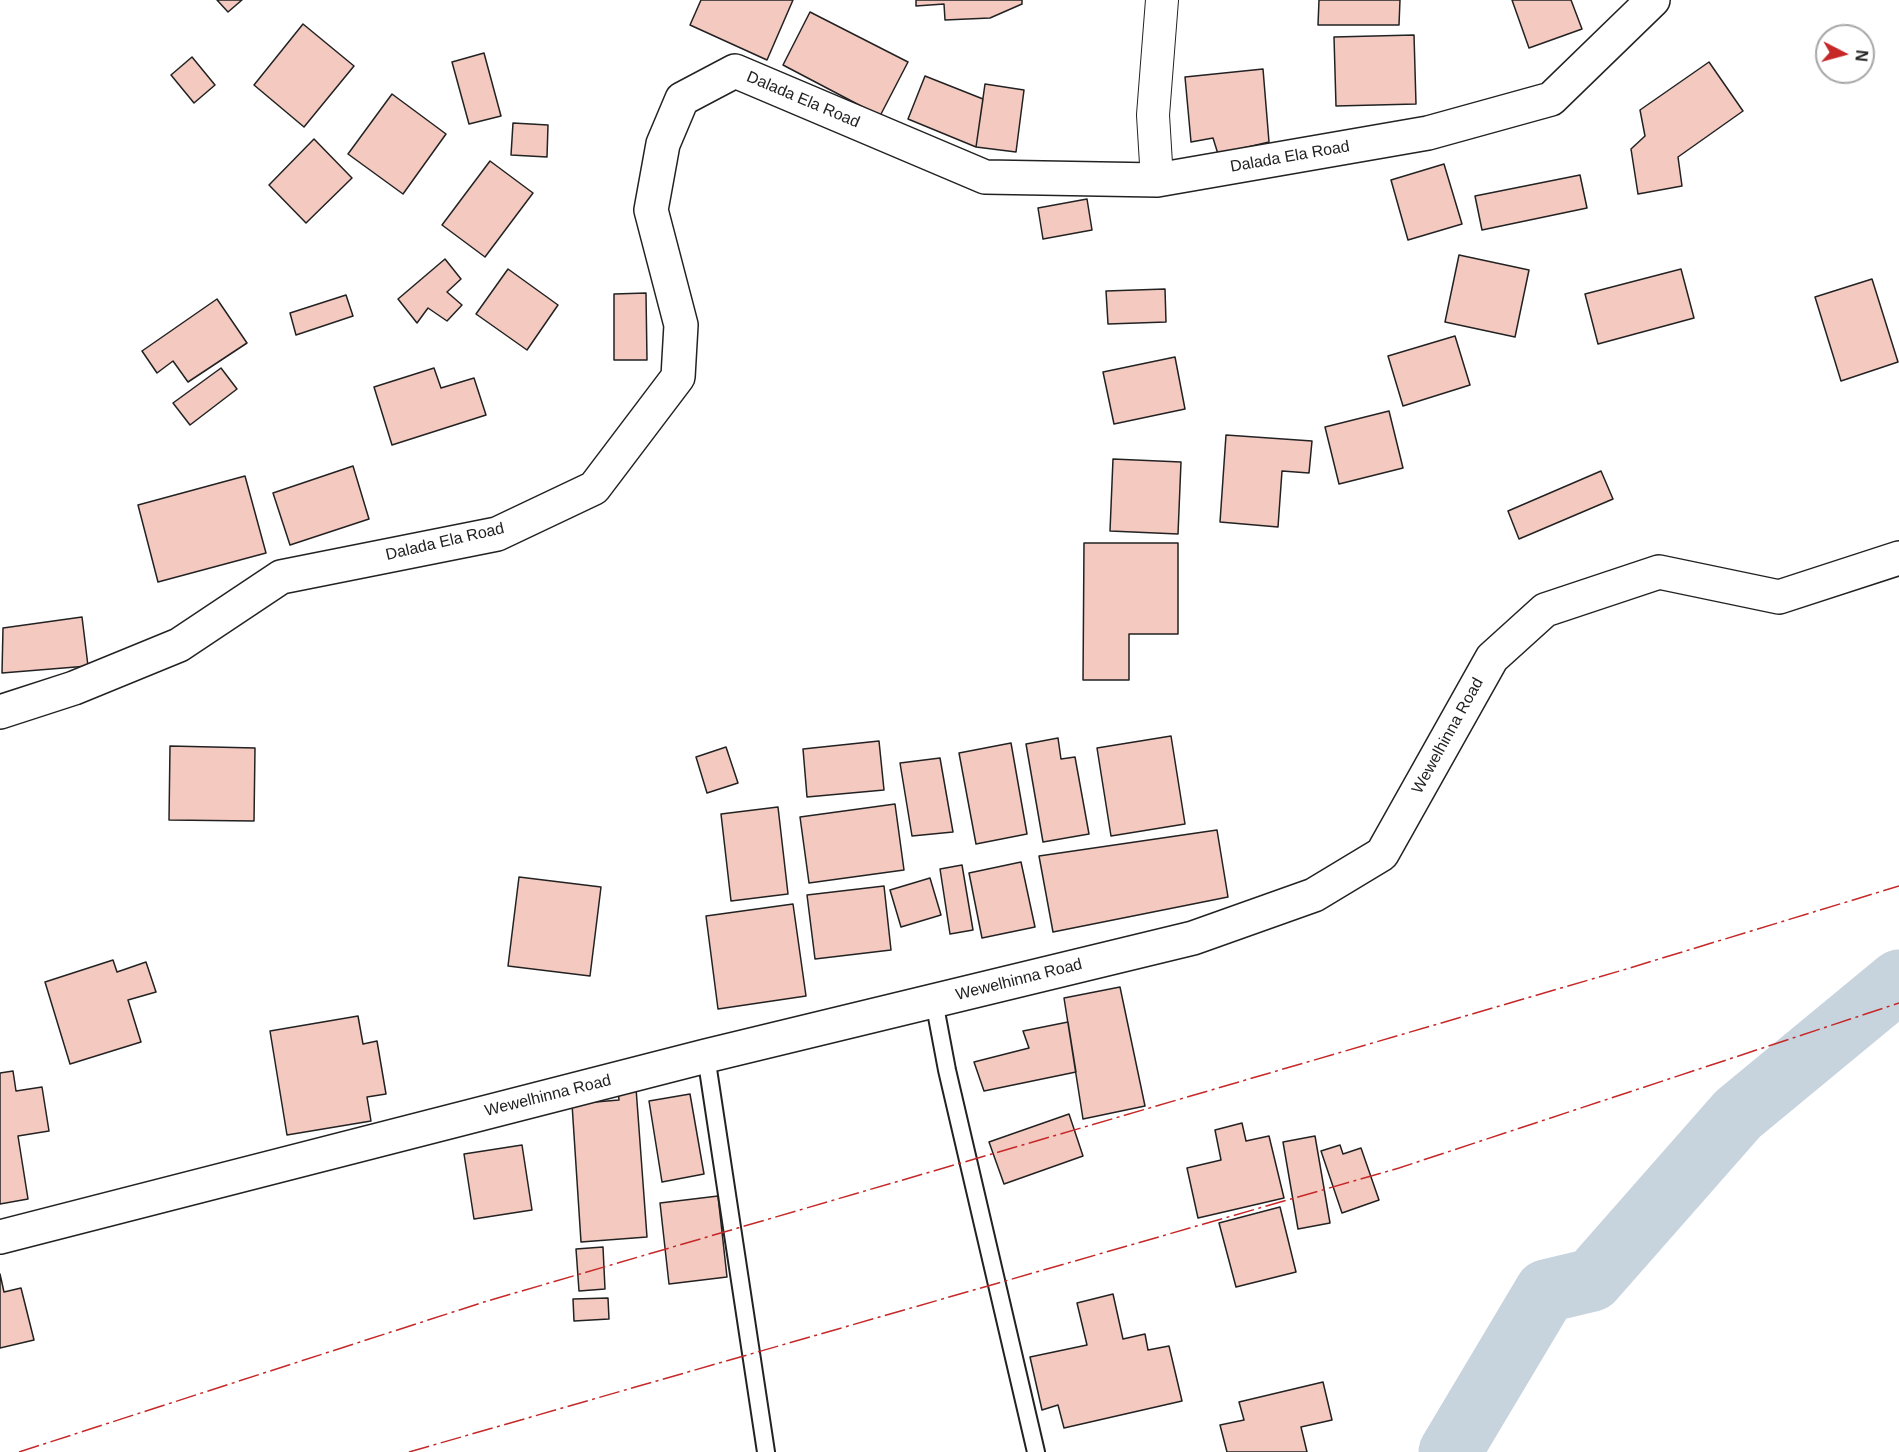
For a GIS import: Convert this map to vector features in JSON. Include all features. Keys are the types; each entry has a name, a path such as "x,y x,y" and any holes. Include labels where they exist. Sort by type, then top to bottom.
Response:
{"street":[{"path":"1157,180 1153,115 1162,0"},
{"name":"Dalada Ela Road","path":"0,712 74,688 178,645 281,577 497,534 594,488 678,376 681,325 651,210 663,144 682,99 735,71 985,177 1157,180 1428,133 1551,99 1653,0"},
{"name":"Wewelhinna Road","path":"0,1237 706,1056 1193,938 1314,895 1382,854 1492,658 1545,610 1659,572 1779,597 1899,558"}],"lane":[{"path":"934,1001 947,1070 1036,1452"},
{"path":"706,1056 766,1452"}],"building":[{"path":"217,0 242,0 228,12"},
{"path":"701,0 793,0 767,60 690,25"},
{"path":"916,0 1022,0 1022,4 990,18 945,20 944,4 916,6"},
{"path":"1319,0 1400,0 1399,25 1318,25"},
{"path":"1512,0 1571,0 1582,29 1529,48"},
{"path":"810,12 908,62 880,116 783,65"},
{"path":"303,24 354,66 304,127 254,85"},
{"path":"1414,35 1416,104 1336,106 1334,37"},
{"path":"484,53 501,116 469,124 452,62"},
{"path":"192,57 215,85 194,103 171,75"},
{"path":"1709,62 1743,111 1678,157 1682,186 1638,194 1631,149 1645,136 1640,110"},
{"path":"1263,69 1269,142 1218,154 1213,138 1191,142 1185,77"},
{"path":"925,76 983,99 976,147 908,119"},
{"path":"985,84 1024,90 1016,152 976,147"},
{"path":"392,94 446,134 403,194 348,154"},
{"path":"513,123 548,125 547,157 511,155"},
{"path":"314,139 352,178 306,223 269,185"},
{"path":"490,161 533,193 485,257 442,225"},
{"path":"1444,164 1462,224 1408,240 1391,180"},
{"path":"1580,175 1587,208 1482,230 1475,196"},
{"path":"1087,199 1092,230 1043,239 1038,208"},
{"path":"1459,255 1529,270 1515,337 1445,322"},
{"path":"445,259 461,279 447,292 462,305 447,321 428,308 417,323 398,299"},
{"path":"508,269 558,305 527,350 476,314"},
{"path":"1681,269 1694,318 1598,344 1585,294"},
{"path":"1872,279 1898,362 1841,381 1815,297"},
{"path":"1165,289 1166,322 1108,324 1106,291"},
{"path":"646,293 647,360 614,360 614,294"},
{"path":"346,295 353,316 296,335 290,313"},
{"path":"217,299 247,343 188,382 173,361 157,373 142,351"},
{"path":"1455,336 1470,385 1403,406 1388,356"},
{"path":"1175,357 1185,409 1114,424 1103,372"},
{"path":"221,368 237,389 190,425 173,403"},
{"path":"434,368 441,388 474,378 486,415 392,445 374,387"},
{"path":"1389,411 1403,468 1339,484 1325,427"},
{"path":"1226,435 1312,441 1309,473 1282,471 1278,527 1220,522"},
{"path":"1113,459 1181,462 1178,534 1110,531"},
{"path":"353,466 369,519 290,545 273,493"},
{"path":"1601,471 1613,499 1519,539 1508,511"},
{"path":"245,476 266,553 158,582 138,505"},
{"path":"1084,543 1178,543 1178,634 1129,634 1129,680 1083,680"},
{"path":"82,617 88,666 2,673 3,628"},
{"path":"1171,736 1185,824 1111,836 1097,748"},
{"path":"1058,738 1061,759 1075,757 1089,834 1043,842 1026,744"},
{"path":"879,741 884,790 807,797 803,749"},
{"path":"1011,743 1027,834 976,844 959,753"},
{"path":"170,746 255,748 254,821 169,820"},
{"path":"726,747 738,783 707,793 696,757"},
{"path":"940,758 953,832 912,836 900,763"},
{"path":"895,804 904,870 809,883 800,817"},
{"path":"778,807 788,894 731,901 721,814"},
{"path":"1217,830 1228,897 1053,932 1039,856"},
{"path":"1021,862 1035,927 982,938 969,873"},
{"path":"962,865 973,930 950,934 940,869"},
{"path":"519,877 601,887 590,976 508,966"},
{"path":"930,878 941,915 901,927 890,890"},
{"path":"884,886 891,950 815,959 807,895"},
{"path":"793,904 806,996 718,1009 706,916"},
{"path":"113,960 117,972 146,962 156,992 128,1000 141,1042 70,1064 45,982"},
{"path":"1120,987 1145,1106 1083,1119 1064,998"},
{"path":"358,1016 363,1044 377,1041 386,1094 367,1097 371,1121 287,1135 270,1031"},
{"path":"1068,1022 1076,1072 984,1091 974,1062 1029,1048 1023,1031"},
{"path":"13,1071 16,1091 42,1087 49,1131 18,1136 28,1199 0,1204 0,1073"},
{"path":"636,1088 647,1237 581,1242 572,1104 619,1100 618,1090"},
{"path":"690,1094 704,1174 662,1182 649,1101"},
{"path":"1069,1114 1083,1156 1004,1184 989,1142"},
{"path":"1242,1123 1246,1141 1269,1136 1284,1198 1198,1218 1187,1168 1221,1160 1215,1130"},
{"path":"1315,1136 1330,1223 1298,1229 1283,1142"},
{"path":"522,1145 532,1210 474,1219 464,1154"},
{"path":"1340,1145 1343,1154 1361,1148 1379,1200 1342,1213 1321,1151"},
{"path":"718,1196 727,1277 669,1284 660,1203"},
{"path":"1280,1207 1296,1272 1236,1287 1219,1223"},
{"path":"603,1247 605,1289 579,1291 576,1249"},
{"path":"0,1274 4,1292 21,1288 34,1340 0,1348"},
{"path":"1113,1294 1123,1339 1145,1334 1148,1350 1169,1346 1182,1401 1064,1428 1058,1405 1042,1410 1030,1357 1087,1345 1077,1303"},
{"path":"608,1298 609,1319 574,1321 573,1299"},
{"path":"1323,1382 1332,1420 1301,1427 1307,1452 1227,1452 1220,1425 1244,1420 1239,1402"}],"waterway":[{"path":"1450,1452 1546,1291 1592,1280 1738,1114 1899,981"}],"power":[{"path":"19,1452 484,1302 1623,970 1899,886"},
{"path":"409,1452 1399,1168 1899,1003"}]}
